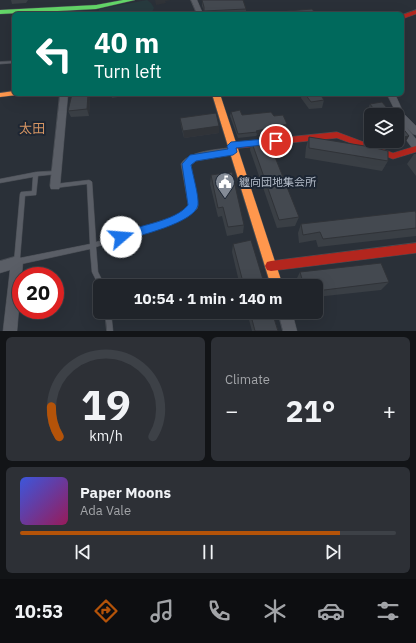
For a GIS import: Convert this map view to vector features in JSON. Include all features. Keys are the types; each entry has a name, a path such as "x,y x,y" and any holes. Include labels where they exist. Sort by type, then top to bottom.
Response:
{"street":[{"path":"0,12 96,7 132,0"},
{"path":"194,0 199,12"},
{"path":"404,16 416,12"},
{"path":"0,95 12,93"},
{"path":"55,186 55,173 64,96"},
{"path":"217,96 232,149 275,279"},
{"path":"392,96 400,115 416,132"},
{"path":"193,206 186,164 193,158 232,149 337,135 393,156 416,148 404,132"},
{"path":"271,266 416,248"},
{"path":"0,267 17,262 10,331"},
{"path":"286,319 290,331"}],"lane":[{"path":"0,63 12,62"},
{"path":"0,181 36,174 55,173"},
{"path":"36,174 34,193 23,194 17,262 92,246 181,218 193,206"},
{"path":"55,186 89,182 92,246 95,272 98,279"},
{"path":"109,319 110,331"}],"green space":[{"path":"147,0 154,8 152,12 98,12 99,9"}],"building":[{"path":"202,0 243,0 246,9 204,11"},
{"path":"312,9 314,12 287,12"},
{"path":"72,96 88,96 87,109 68,111"},
{"path":"306,96 321,96 324,100 311,102"},
{"path":"382,102 387,108 373,108 370,104"},
{"path":"240,110 242,115 271,112 274,116 283,115 287,124 256,131 257,132 238,134 231,112"},
{"path":"216,113 219,126 183,131 180,118"},
{"path":"404,130 409,136 404,137"},
{"path":"309,137 364,146 364,148 375,148 388,151 388,161 309,148"},
{"path":"263,139 264,142 269,142 299,217 279,220 251,140"},
{"path":"232,172 244,225 228,227 223,207 218,208 211,175"},
{"path":"415,211 416,228 323,239 320,232 303,235 301,224"},
{"path":"251,240 263,279 242,279 233,244"},
{"path":"381,263 389,282 323,290 323,279 302,279 300,272"},
{"path":"252,319 274,319 278,331 255,331"}],"traffic: fast":[{"path":"0,12 96,7 132,0"}],"traffic: slow":[{"path":"0,95 12,93"},
{"path":"217,96 275,279"}],"traffic: jam":[{"path":"404,16 416,12"},
{"path":"231,146 337,135 393,156 416,149"},
{"path":"271,266 416,248"}],"place":[{"name":"纏向団地集会所","path":"225,199"}],"district":[{"name":"太田","path":"32,128"}],"route":[{"path":"121,237 181,218 190,210 193,206 186,164 193,158 233,152 231,146 276,141"}]}
